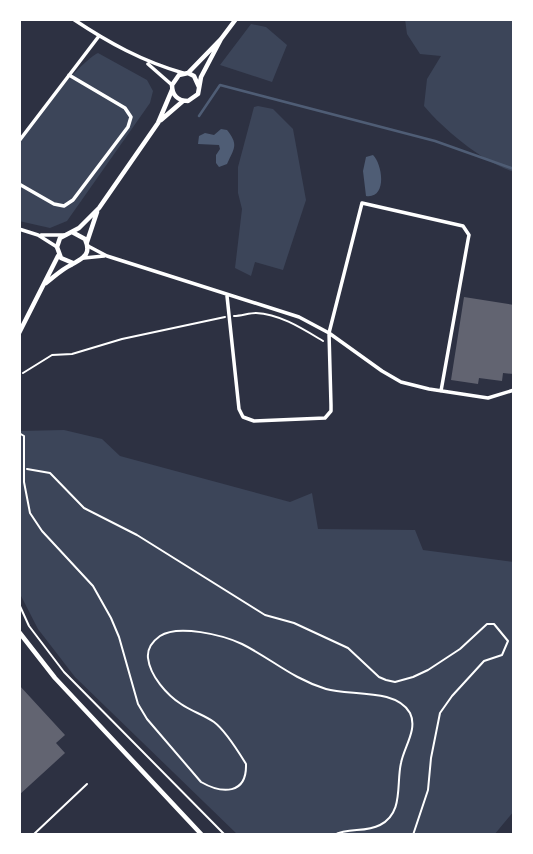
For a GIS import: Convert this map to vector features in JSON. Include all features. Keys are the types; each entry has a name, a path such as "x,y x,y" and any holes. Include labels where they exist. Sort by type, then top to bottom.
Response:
{"street":[{"path":"73,19 147,62 194,76 200,87"},
{"path":"38,235 64,235 72,232 99,208 158,123 175,78 185,73 220,39 236,19"},
{"path":"19,141 99,36"},
{"path":"158,123 183,101 196,97 201,77 220,39"},
{"path":"147,62 172,88 177,98 183,101"},
{"path":"19,184 54,204 64,206 73,200 128,127 131,117 125,108 69,75"},
{"path":"228,296 239,409 243,417 249,420 320,419 328,415 331,405 329,333 362,203 463,226 469,234 441,391"},
{"path":"84,258 99,208"},
{"path":"19,229 38,235 57,247"},
{"path":"72,232 81,235 87,244 107,256 299,317 329,333 401,382 488,398 514,390"},
{"path":"19,333 46,284 58,255 57,247 64,235"},
{"path":"58,255 64,261 72,263"},
{"path":"46,284 72,263 84,258 107,256"},
{"path":"19,632 72,697 202,835"}],"lane":[{"path":"33,835 87,784"}],"path":[{"path":"23,373 52,355 72,354 122,339 229,316 256,313 301,328 329,346"},
{"path":"19,433 24,436 24,482 30,513 42,531 93,586 119,637 138,704 147,719 201,782 212,789 224,791 237,787 244,780 246,764 215,722 180,704 150,669 148,655 152,644 165,633 189,631 241,644 296,678 342,693 372,693 389,698 411,714 412,729 400,764 399,798 393,812 380,825 361,831 341,831 334,835"},
{"path":"26,469 50,473 92,513 137,535 265,615 293,623 348,648 379,677 386,680 395,681 421,674 460,649 487,624 494,624 508,641 502,655 484,661 440,713 428,790 413,835"},
{"path":"19,604 29,626 64,672 225,835"}],"shaded area":[{"path":"405,19 514,19 514,172 465,145 424,106 427,79 441,56 420,54 407,34"},
{"path":"251,24 266,27 287,45 272,82 220,65"},
{"path":"98,53 147,80 153,91 150,103 67,221 50,228 19,221 19,144 41,110 90,58"},
{"path":"254,107 273,109 293,129 306,200 283,270 255,262 251,276 235,268 242,209 238,193 238,167"},
{"path":"221,129 227,130 233,139 234,147 227,164 219,167 216,155 220,149 219,145 198,144 199,136 205,133 214,135"},
{"path":"373,155 381,173 380,187 373,196 366,196 363,171 366,157"},
{"path":"64,430 102,439 120,456 290,502 312,493 318,529 415,530 423,550 514,562 514,811 494,835 238,835 75,677 38,629 19,592 19,431"}],"building":[{"path":"464,297 514,305 514,374 503,373 502,381 479,378 478,384 451,380"},
{"path":"19,685 65,735 56,743 65,753 19,795"}],"waterway":[{"path":"199,116 220,85 435,141 514,169"}]}
